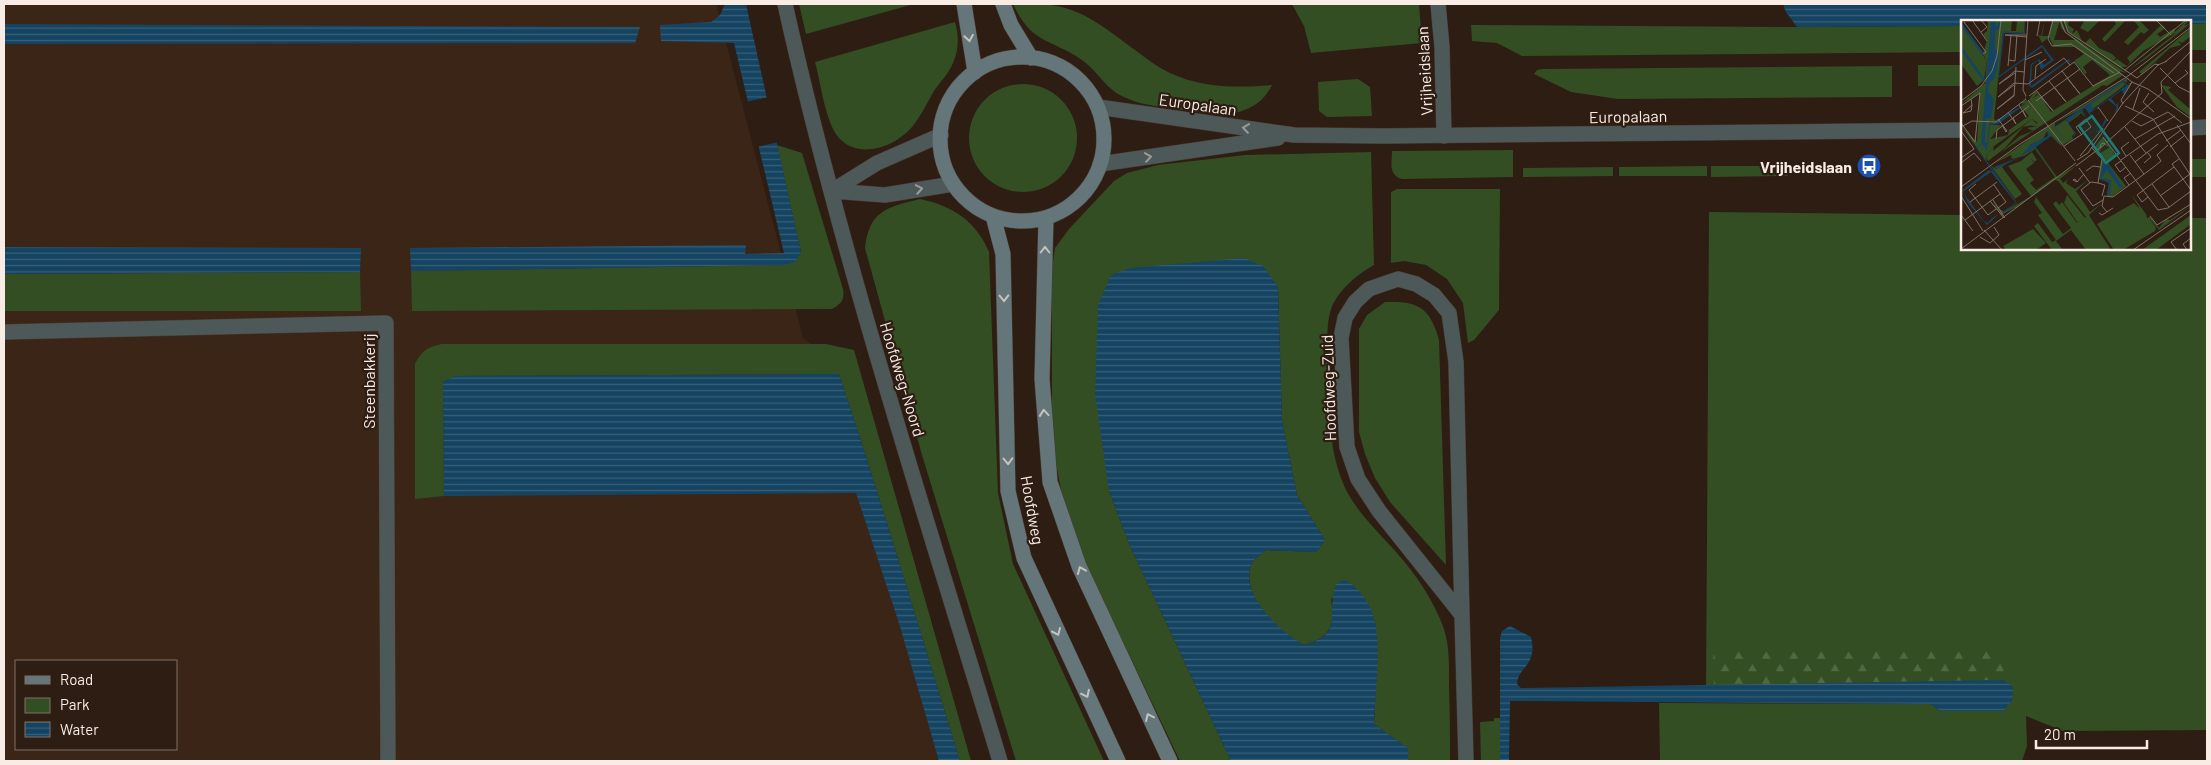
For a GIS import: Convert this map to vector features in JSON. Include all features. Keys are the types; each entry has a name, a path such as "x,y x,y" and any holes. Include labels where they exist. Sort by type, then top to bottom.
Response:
{"main road":[{"path":"964,4 975,72"},
{"path":"1003,4 1011,25 1030,58"},
{"path":"1030,58 1058,66 1071,73 1091,94 1098,107 1104,135 1100,164 1088,187 1080,197 1070,206 1046,218 1019,221 993,216 970,202 953,184 943,160 940,135 945,111 950,100 975,72 1001,60 1030,58"},
{"name":"Hoofdweg","path":"993,216 1003,254 1008,491 1024,558 1118,761"},
{"name":"Hoofdweg","path":"1046,218 1042,379 1050,482 1079,566 1170,761"}],"street":[{"name":"Hoofdweg-Noord","path":"785,4 869,330 1000,761"},
{"name":"Vrijheidslaan","path":"1438,4 1442,47 1444,136"},
{"name":"Europalaan","path":"1098,107 1294,135 1444,136 1961,130"},
{"path":"2191,128 2207,127"},
{"path":"832,192 878,163 940,135"},
{"name":"Europalaan","path":"1100,164 1294,135"},
{"path":"832,192 885,195 953,184"},
{"name":"Hoofdweg-Zuid","path":"1462,615 1379,510 1358,479 1347,447 1341,338 1345,318 1355,302 1369,288 1398,279 1416,284 1434,295 1449,314 1456,362 1466,761"},
{"name":"Steenbakkerij","path":"4,332 386,324 388,761"}],"shaded area":[{"path":"4,4 716,4 803,338 820,350 948,761 4,761"}],"green space":[{"path":"1033,3 1050,5 1079,13 1106,28 1156,65 1182,78 1220,86 1272,85 1264,97 1255,105 1230,114 1214,114 1137,102 1113,90 1082,60 1035,34 1027,27 1013,4"},
{"path":"799,4 914,4 806,34"},
{"path":"1292,4 1419,4 1422,43 1311,53 1304,26"},
{"path":"955,22 958,42 953,63 921,114 905,134 887,145 866,149 847,145 839,138 830,122 815,62"},
{"path":"2207,23 2207,50 2191,50 2191,24"},
{"path":"1471,25 1961,26 1961,52 1522,56 1497,43 1472,41"},
{"path":"2191,63 2207,63 2207,82 2191,82"},
{"path":"1918,65 1961,65 1961,86 1918,86"},
{"path":"1892,66 1892,97 1618,99 1571,92 1534,74 1537,70 1542,69"},
{"path":"1358,79 1370,87 1372,116 1327,117 1319,111 1318,82"},
{"path":"1023,84 1044,88 1061,100 1073,117 1077,138 1073,159 1061,176 1044,188 1023,192 1002,188 985,176 973,159 969,138 973,117 985,100 1002,88"},
{"path":"777,145 802,153 843,289 842,301 832,309 412,311 411,271 786,265 801,252"},
{"path":"1513,150 1513,177 1402,179 1395,175 1392,168 1392,151"},
{"path":"1371,152 1374,265 1356,277 1337,298 1330,311 1328,326 1329,397 1333,449 1342,482 1350,497 1417,579 1430,598 1444,629 1449,659 1450,761 1408,761 1407,748 1374,724 1377,664 1375,621 1331,598 1332,616 1329,629 1320,638 1304,645 1289,636 1270,620 1257,602 1253,592 1249,572 1252,563 1266,550 1316,552 1325,540 1297,495 1282,421 1278,287 1109,491 1130,546 1231,761 1180,761 1086,565 1063,501 1052,441 1052,268 1055,248 1069,229 1114,181 1127,173 1158,165 1245,155"},
{"path":"2191,159 2207,159 2207,177 2191,177"},
{"path":"1707,166 1707,176 1619,176 1619,167"},
{"path":"1711,166 1788,166 1788,176 1711,177"},
{"path":"1613,167 1613,176 1523,177 1523,168"},
{"path":"1397,189 1500,189 1499,310 1474,340 1468,343 1463,303 1447,279 1426,265 1404,261 1391,263 1391,192"},
{"path":"920,199 943,206 962,216 984,241 989,252 998,493 1013,564 1104,761 1016,761 922,455 865,248 867,236 875,218 889,208"},
{"path":"1709,212 1961,215 1961,250 2191,250 2191,218 2207,218 2207,730 2063,731 2026,716 2027,746 2022,761 1660,761 1659,703 1931,704 1940,711 2002,711 2005,708 1980,697 1706,695"},
{"path":"360,272 361,311 4,311 4,274"},
{"path":"1385,302 1406,303 1421,308 1431,320 1439,340 1446,565 1390,502 1375,478 1365,454 1359,432 1359,329 1367,315"},
{"path":"442,344 826,344 854,350 971,761 960,761 886,519 839,374 455,376 443,382 444,496 415,499 415,364 420,355 426,350"},
{"path":"2002,648 2004,680 1714,685 1713,652"},
{"path":"1494,718 1500,718 1500,761 1481,761 1480,722 1494,721"}],"water":[{"path":"725,4 746,4 801,252 796,261 786,265 411,271 410,248 746,245 745,254 784,253 734,43 661,41 660,25 711,22 720,15"},
{"path":"1783,4 2207,4 2207,23 2191,24 2191,20 1961,20 1961,26 1797,27 1786,12"},
{"path":"4,24 640,27 635,43 4,44"},
{"path":"4,247 361,248 360,272 4,274"},
{"path":"1244,258 1263,266 1278,287 1282,421 1297,495 1325,540 1316,552 1266,550 1252,563 1249,575 1251,587 1256,599 1273,621 1304,645 1317,640 1330,629 1333,595 1336,584 1344,580 1360,592 1371,610 1377,634 1378,659 1374,724 1408,748 1408,761 1231,761 1130,546 1109,491 1095,394 1098,305 1111,275 1130,268"},
{"path":"839,374 886,519 960,761 939,761 899,623 856,493 444,496 443,382 455,376"},
{"path":"1510,626 1531,637 1532,654 1518,678 1517,684 1521,688 2004,680 2013,687 2012,701 2003,711 1940,711 1931,704 1510,701 1509,761 1500,761 1500,638 1502,631"}],"pier":[{"path":"769,97 779,142 757,147 746,102"}],"place":[{"name":"Vrijheidslaan","path":"1869,166"}]}
